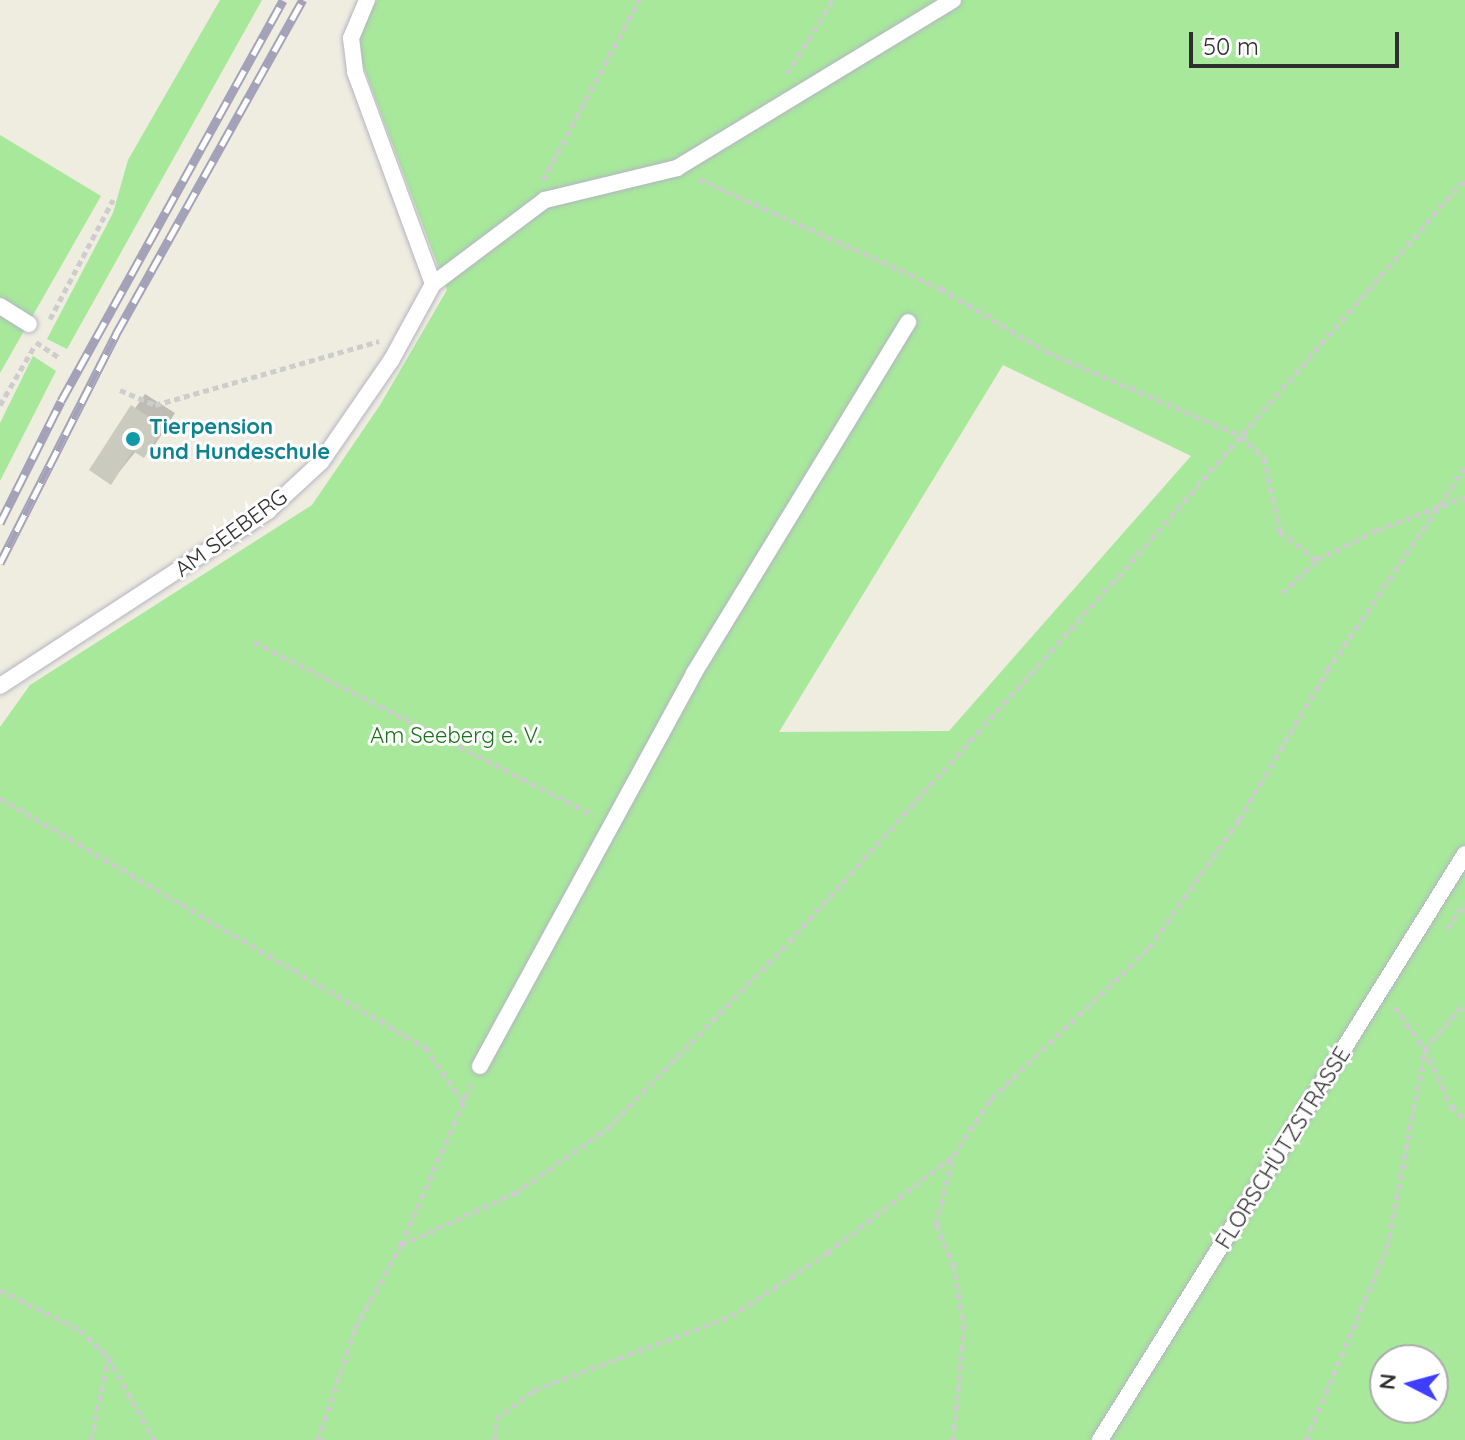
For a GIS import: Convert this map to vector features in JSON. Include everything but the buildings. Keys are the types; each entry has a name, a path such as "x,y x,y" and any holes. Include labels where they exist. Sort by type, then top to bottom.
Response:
{"lane":[{"path":"367,0 351,38 355,72 433,284 545,200 677,168 953,0"},
{"name":"AM SEEBERG","path":"0,686 268,511 321,462 407,333 433,284"},
{"path":"0,306 29,324"},
{"path":"480,1066 694,673 908,322"},
{"name":"FLORSCHÜTZSTRASSE","path":"1100,1440 1465,854"}],"path":[{"path":"528,214 565,130 639,0"},
{"path":"771,112 784,79 833,0"},
{"path":"677,168 751,207 941,289 1047,352 1241,436 1264,458 1280,532 1317,560"},
{"path":"401,1245 515,1193 607,1129 789,942 1241,436 1465,179"},
{"path":"0,405 113,200"},
{"path":"120,390 155,405 407,333"},
{"path":"495,1440 496,1419 534,1390 731,1316 827,1253 953,1156 991,1099 1149,948 1239,820 1327,671 1465,467"},
{"path":"1282,593 1317,560 1440,505 1465,497"},
{"path":"254,642 611,825"},
{"path":"0,798 425,1047 463,1102"},
{"path":"1306,1440 1387,1248 1425,1049 1465,1003"},
{"path":"1394,1006 1425,1049 1451,1106 1465,1120"},
{"path":"318,1440 355,1328 401,1245 480,1066"},
{"path":"953,1156 936,1224 954,1267 964,1329 953,1440"},
{"path":"0,1290 80,1330 108,1357 154,1440"},
{"path":"91,1440 108,1357"}],"green space":[{"path":"220,0 262,0 67,349 47,339 113,213 128,160"},
{"name":"Am Seeberg e. V.","path":"377,0 1465,0 1465,1440 0,1440 0,727 30,685 312,505 380,405 447,290 353,39","holes":["1003,365 1191,456 949,731 779,732"]},
{"path":"0,135 101,196 0,373"},
{"path":"33,356 56,371 0,481 0,423"}],"railway":[{"path":"0,523 61,401 283,0"},
{"path":"0,563 116,334 303,0"}],"place":[{"name":"Tierpension und Hundeschule","path":"133,439"}]}
